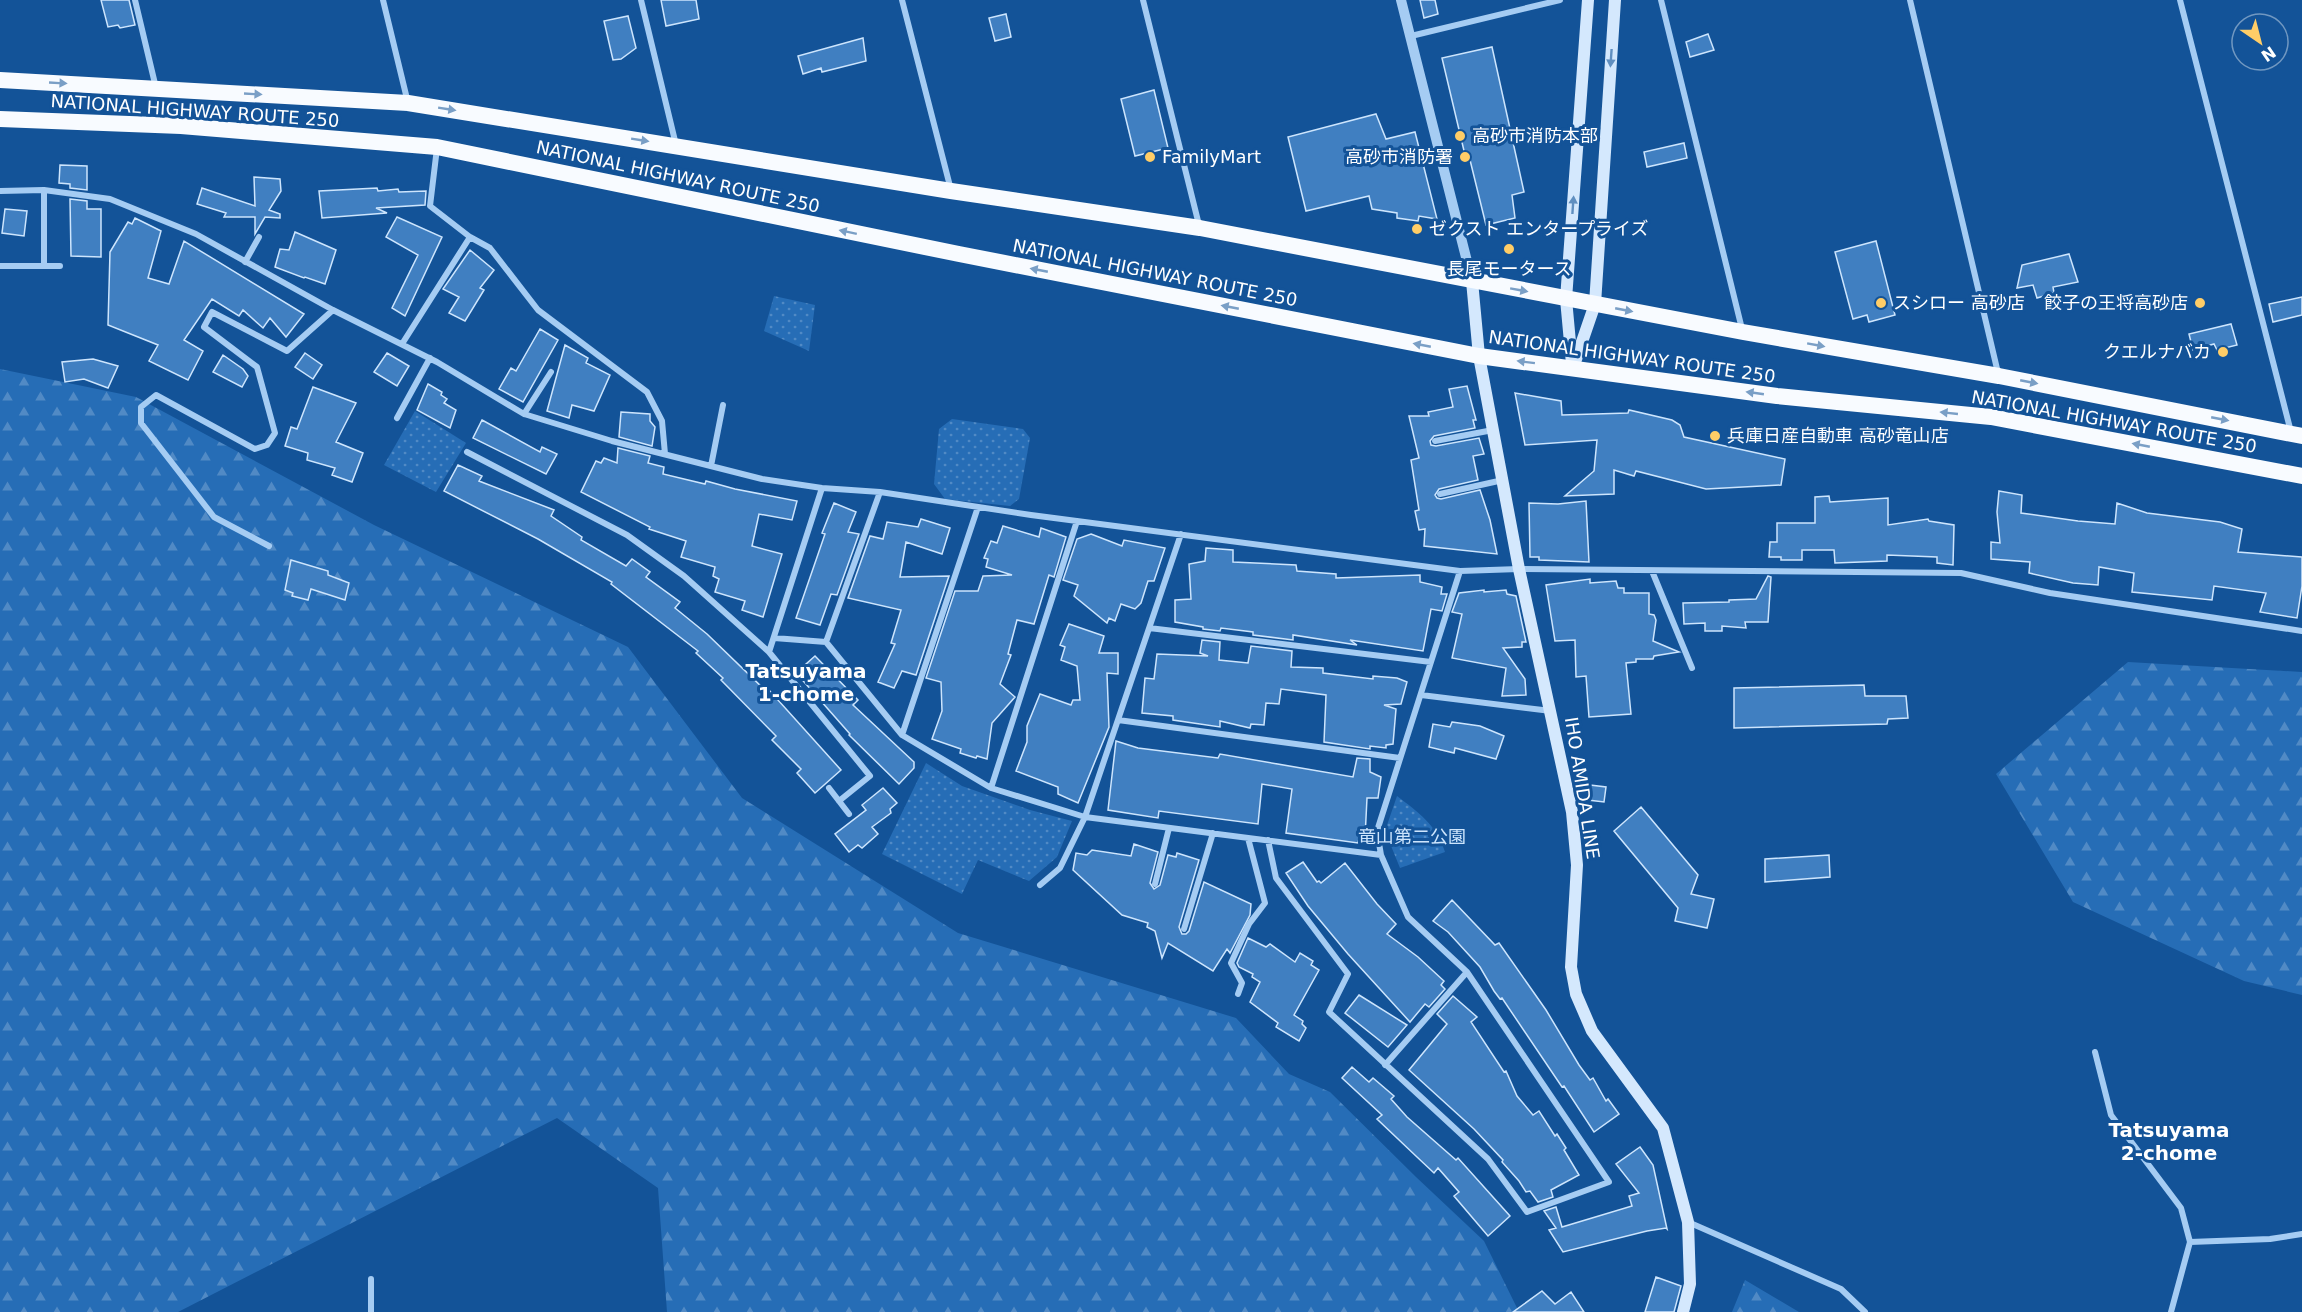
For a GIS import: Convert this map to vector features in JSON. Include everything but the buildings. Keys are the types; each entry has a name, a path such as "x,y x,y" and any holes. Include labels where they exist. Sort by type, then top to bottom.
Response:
{"highway":[{"name":"NATIONAL HIGHWAY ROUTE 250","path":"0,80 408,103 951,191 1200,228 1743,332 1999,376 2297,435"},
{"name":"NATIONAL HIGHWAY ROUTE 250","path":"0,119 181,126 437,147 959,254 1479,356 1777,396 1991,417 2302,476"}],"main road":[{"path":"1573,368 1566,299 1588,0"},
{"path":"1573,368 1594,304 1615,0"},
{"name":"IHO AMIDA LINE","path":"1472,281 1479,356 1519,569 1572,812 1577,865 1571,967 1576,994 1592,1031 1663,1128 1688,1222 1690,1284 1683,1312"}],"street":[{"path":"135,0 157,88"},
{"path":"383,0 408,103"},
{"path":"640,0 676,145"},
{"path":"902,0 951,191"},
{"path":"1143,0 1200,228"},
{"path":"1401,0 1472,281"},
{"path":"1411,36 1560,0"},
{"path":"1661,0 1743,332"},
{"path":"1910,0 1999,376"},
{"path":"2180,0 2297,435"},
{"path":"437,147 430,206 470,237 490,248 538,310 646,392 662,421 665,454"},
{"path":"0,191 44,190 110,199 196,234 333,310 430,358 524,414 612,441 762,479 822,488 880,492 1077,521 1460,571 1519,569 1961,573 2050,593 2302,631"},
{"path":"44,190 44,265"},
{"path":"245,262 259,237"},
{"path":"402,344 470,237"},
{"path":"0,266 60,266"},
{"path":"269,546 214,517 141,423 141,407 156,395 255,449 267,445 275,434 257,367 204,327 212,312 287,351 333,310"},
{"path":"397,418 430,358"},
{"path":"524,414 551,372"},
{"path":"711,466 723,405"},
{"path":"1436,441 1493,430"},
{"path":"467,452 627,535 684,576 769,652 870,776 839,801"},
{"path":"1440,494 1503,480"},
{"path":"769,652 822,488"},
{"path":"826,642 880,492"},
{"path":"902,735 978,507"},
{"path":"991,788 1077,521"},
{"path":"1040,885 1060,868 1085,818 1181,534"},
{"path":"1268,840 1276,878 1348,974 1329,1012 1488,1159 1527,1212 1609,1182 1467,972 1408,917 1381,855 1377,831 1460,571"},
{"path":"1652,571 1692,668"},
{"path":"1149,628 1431,662"},
{"path":"774,638 826,642 902,735 991,788 1085,818 1381,855"},
{"path":"1421,694 1551,711"},
{"path":"1118,720 1400,758"},
{"path":"829,788 849,814"},
{"path":"1155,884 1168,828"},
{"path":"1184,929 1213,833"},
{"path":"1238,994 1242,983 1230,963 1249,924 1265,903 1248,838"},
{"path":"1384,1065 1467,972"},
{"path":"2095,1052 2111,1115 2181,1208 2190,1242 2171,1312"},
{"path":"1688,1222 1841,1289 1865,1312"},
{"path":"2190,1242 2270,1239 2302,1234"},
{"path":"371,1279 371,1312"}],"green space":[{"path":"774,296 815,305 809,351 764,331"},
{"path":"0,369 136,397 374,525 628,647 742,798 958,933 1236,1018 1289,1074 1330,1092 1484,1241 1519,1312 667,1312 658,1188 557,1118 178,1312 0,1312"},
{"path":"415,411 466,443 436,492 384,465"},
{"path":"952,419 1023,429 1030,438 1019,499 1010,506 945,499 934,484 939,429"},
{"path":"2128,662 2302,672 2302,995 2244,981 2073,902 1996,774"},
{"path":"926,763 962,786 1030,810 1072,821 1057,857 1029,881 978,860 962,894 882,854"},
{"name":"竜山第二公園","path":"1397,796 1432,827 1442,842 1445,852 1400,868 1385,831"},
{"path":"1745,1280 1799,1312 1732,1312"}],"place":[{"name":"高砂市消防本部","path":"1460,136"},
{"name":"FamilyMart","path":"1150,157"},
{"name":"高砂市消防署","path":"1465,157"},
{"name":"ゼクスト エンタープライズ","path":"1417,229"},
{"name":"長尾モータース","path":"1509,249"},
{"name":"スシロー 高砂店","path":"1881,303"},
{"name":"餃子の王将高砂店","path":"2200,303"},
{"name":"クエルナバカ","path":"2223,352"},
{"name":"兵庫日産自動車 高砂竜山店","path":"1715,436"}],"district":[{"name":"Tatsuyama 1-chome","path":"806,682"},
{"name":"Tatsuyama 2-chome","path":"2169,1142"}]}
